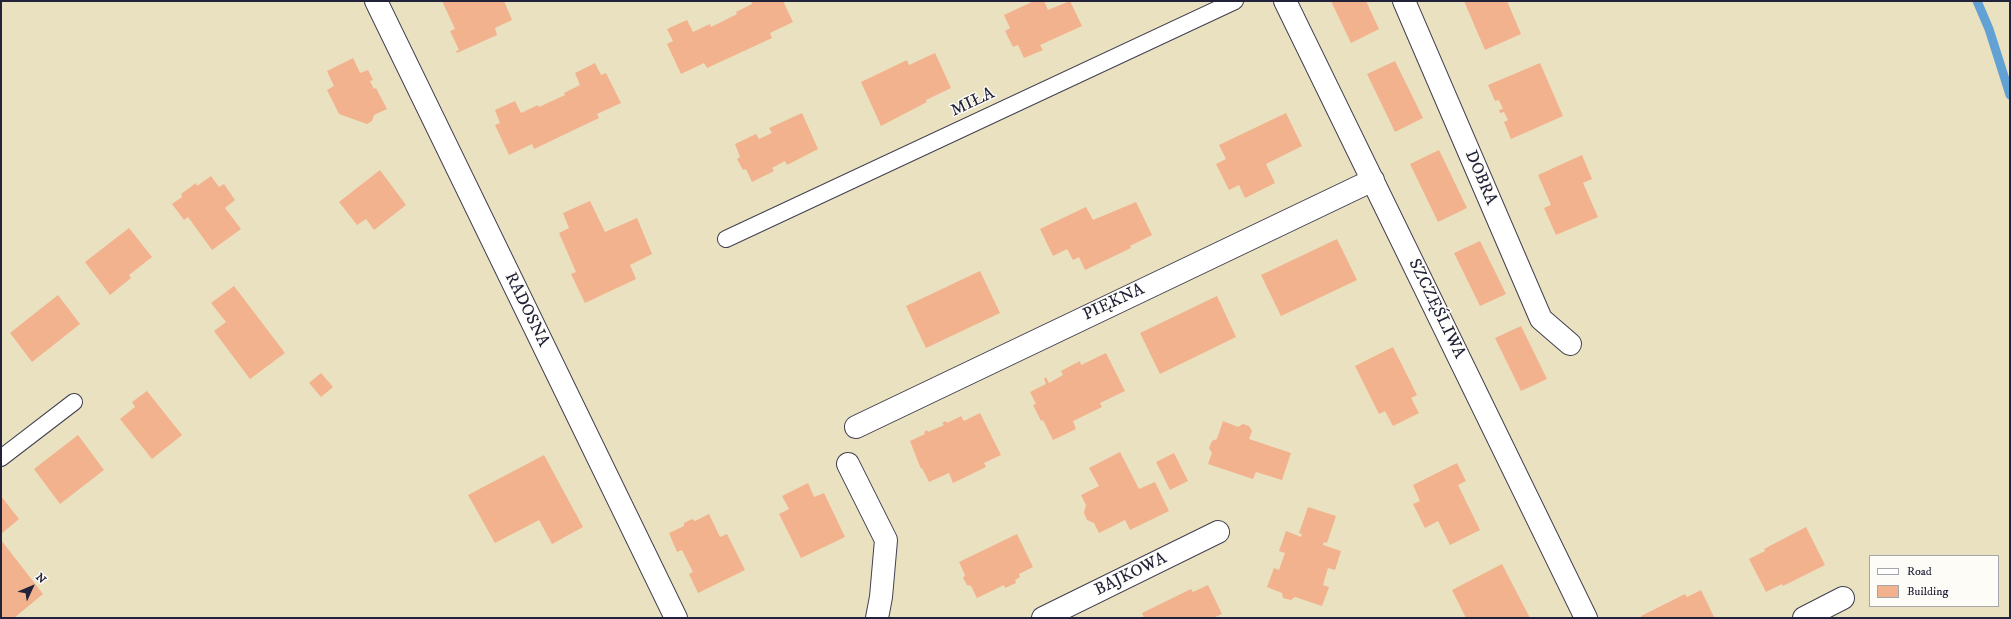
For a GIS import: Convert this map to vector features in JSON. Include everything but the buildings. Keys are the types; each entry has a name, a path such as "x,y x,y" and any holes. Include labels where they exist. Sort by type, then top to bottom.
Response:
{"street":[{"name":"RADOSNA","path":"376,1 676,618"},
{"name":"SZCZĘŚLIWA","path":"1286,1 1586,618"},
{"name":"DOBRA","path":"1404,1 1541,319 1570,344"},
{"name":"PIĘKNA","path":"856,427 1373,180"},
{"path":"848,464 886,540 881,597 877,618"},
{"name":"BAJKOWA","path":"1043,618 1218,532"},
{"path":"1804,618 1843,598"}],"lane":[{"name":"MIŁA","path":"726,239 1235,1"},
{"path":"1,458 74,402"}],"waterway":[{"path":"1977,1 1989,29 2010,95"}]}
